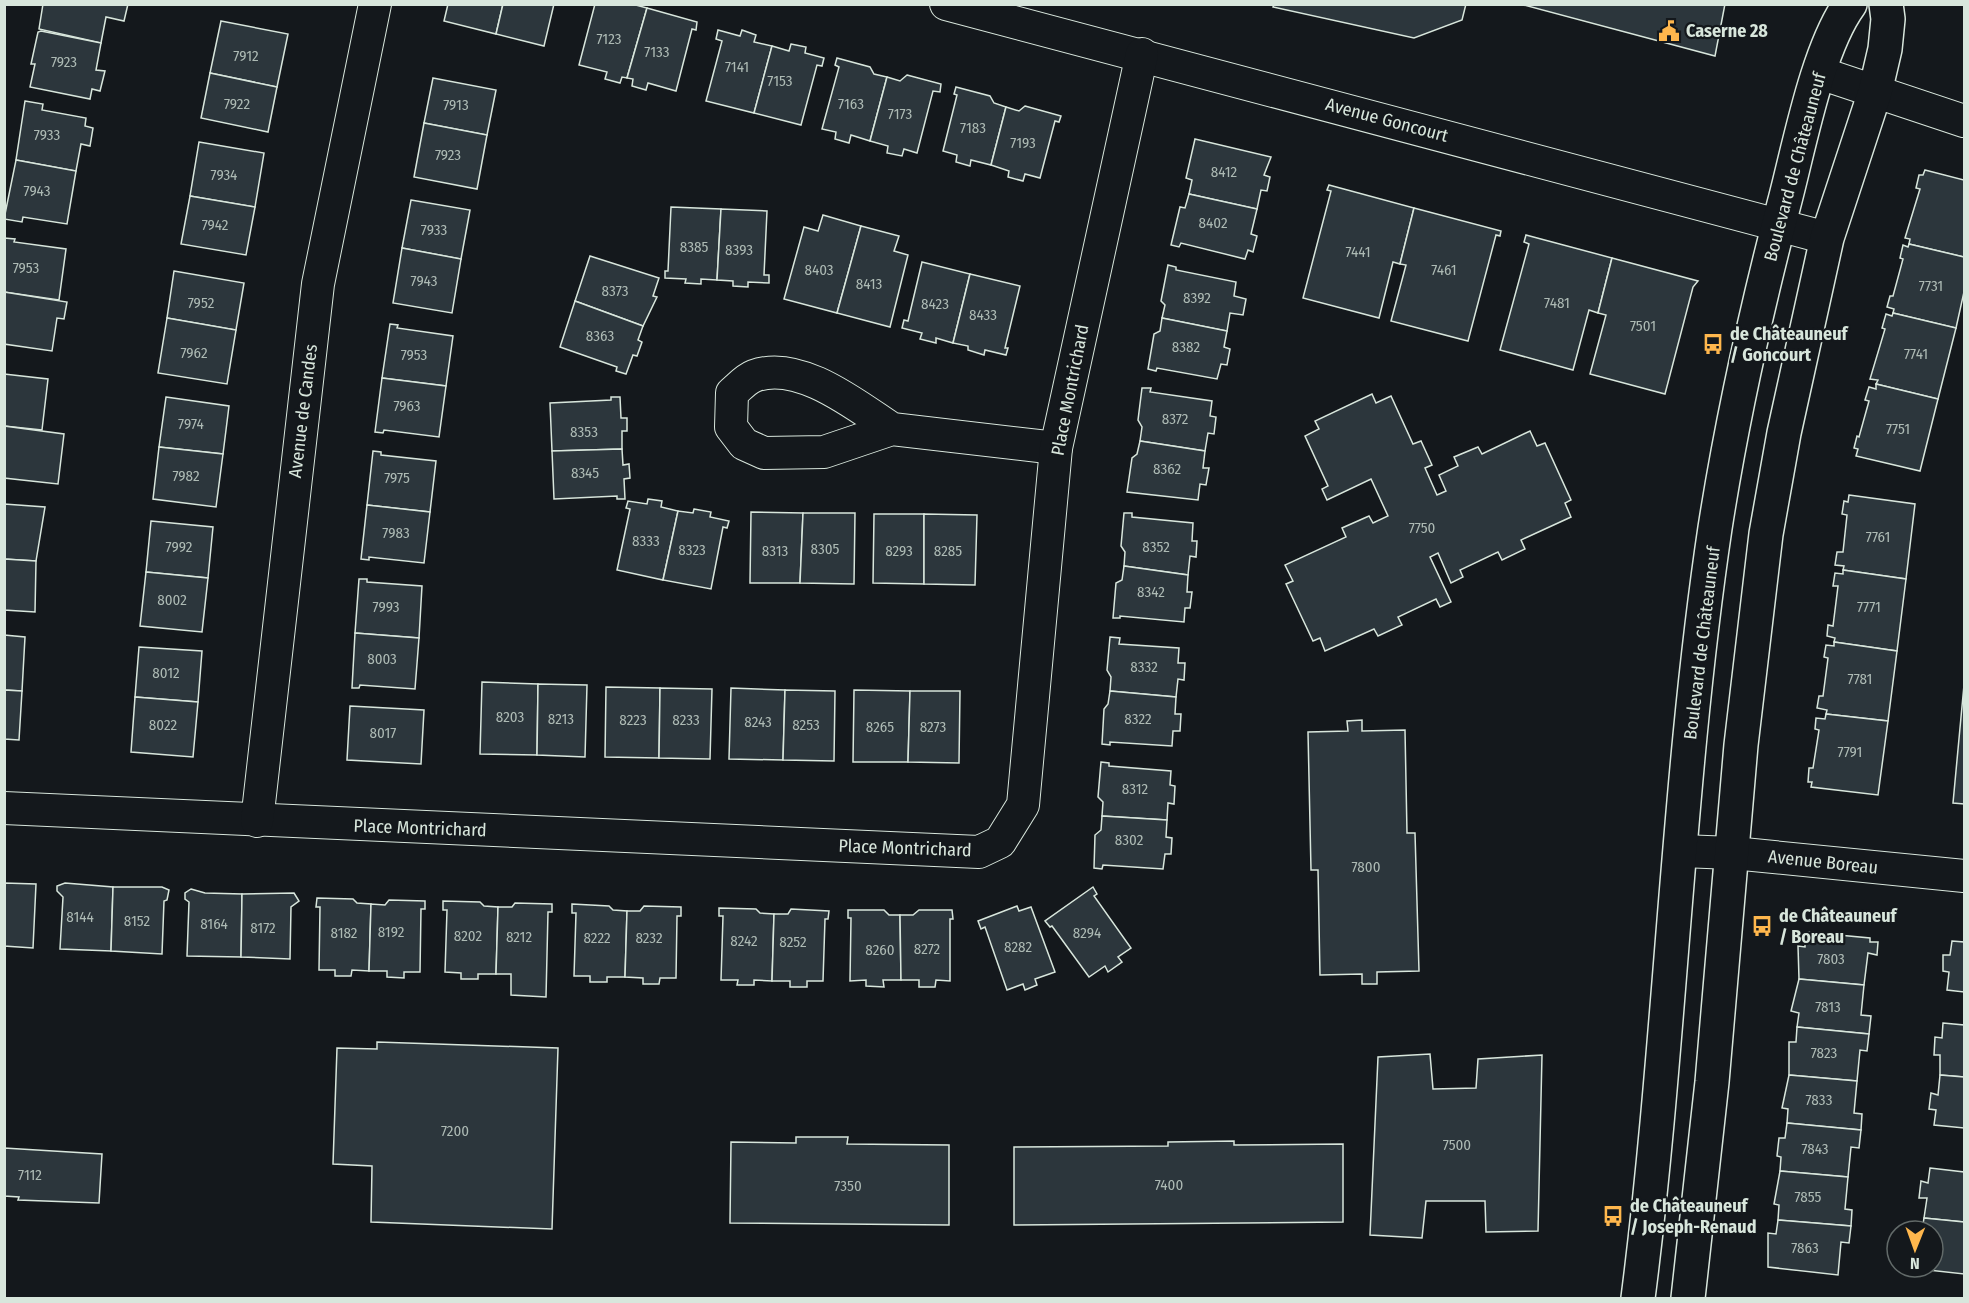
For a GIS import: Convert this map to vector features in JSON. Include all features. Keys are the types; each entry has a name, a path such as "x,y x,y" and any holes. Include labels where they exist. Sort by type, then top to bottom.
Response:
{"street":[{"name":"Avenue de Candes","path":"256,821 318,284 375,4"},
{"name":"Avenue Goncourt","path":"946,4 1142,54 1827,238"},
{"name":"Boulevard de Châteauneuf","path":"1638,1299 1664,1056 1690,738 1715,528 1733,424 1778,224 1836,24 1850,4"},
{"path":"1688,1299 1712,1082 1741,745 1766,534 1786,422 1827,238 1875,92 1885,49 1888,19 1886,4"},
{"name":"Place Montrichard","path":"4,808 979,852 1000,842 1023,805 1056,448 1142,54"},
{"path":"1820,73 1965,121"},
{"path":"892,429 1056,448"},
{"name":"Avenue Boreau","path":"1681,851 1733,853 1965,876"}],"building":[{"path":"43,4 128,4 124,21 106,17 101,43 39,29"},
{"path":"448,4 503,4 496,34 444,21"},
{"path":"503,4 554,4 544,46 496,34"},
{"path":"595,4 632,4 647,8 627,78 622,77 620,83 605,79 607,72 579,65"},
{"path":"1274,4 1466,4 1462,20 1414,38 1273,7"},
{"name":"Caserne 28","path":"1520,4 1725,4 1715,56"},
{"path":"647,8 697,22 696,30 692,29 676,91 648,83 646,90 632,86 633,79 627,78"},
{"path":"221,21 288,34 277,87 210,73"},
{"path":"718,30 740,36 742,30 756,35 754,42 772,46 754,113 706,101 722,41 716,39"},
{"path":"38,32 101,43 96,70 105,71 100,91 92,89 90,99 30,87 35,64 31,64"},
{"path":"791,44 806,47 805,53 824,58 822,66 817,65 801,125 754,113 772,46 789,51"},
{"path":"837,58 870,67 874,74 887,77 870,141 851,135 849,143 835,139 836,132 822,129 839,67 835,65"},
{"path":"210,73 277,87 268,132 201,118"},
{"path":"907,75 941,84 940,92 933,91 917,153 904,149 902,156 887,153 888,146 870,141 887,77 900,81"},
{"path":"433,78 496,90 487,135 424,123"},
{"path":"956,87 990,96 994,103 1006,107 991,165 971,160 970,166 956,162 957,155 943,151 957,95 954,94"},
{"path":"25,101 43,104 42,110 86,118 85,126 93,128 90,146 81,144 76,171 16,160"},
{"path":"1025,106 1061,116 1059,122 1055,121 1040,178 1025,174 1023,181 1008,177 1009,171 991,165 1006,107 1019,111"},
{"path":"424,123 487,135 477,189 414,177"},
{"path":"1195,139 1271,157 1264,175 1270,177 1267,191 1261,190 1257,209 1189,194 1192,180 1186,178"},
{"path":"199,142 264,153 255,207 190,196"},
{"path":"16,160 76,171 67,224 23,217 22,222 4,219"},
{"path":"1925,170 1964,180 1964,257 1909,244 1910,239 1905,238 1920,189 1916,188 1919,175 1923,175"},
{"path":"1329,185 1414,208 1400,264 1393,262 1379,318 1303,298 1331,191 1327,190"},
{"path":"1189,194 1257,209 1251,234 1257,236 1253,252 1248,250 1245,259 1181,243 1179,247 1171,245 1180,207 1185,208"},
{"path":"190,196 255,207 246,255 181,244"},
{"path":"411,200 470,210 461,259 402,248"},
{"path":"671,207 721,209 717,280 701,279 701,284 685,283 686,279 665,278 665,271 668,271"},
{"path":"1414,208 1501,231 1500,236 1496,235 1468,341 1391,321 1406,265 1400,264"},
{"path":"721,209 767,211 764,275 769,275 769,283 748,282 748,287 733,286 733,281 717,280"},
{"path":"823,215 861,226 837,313 784,299 804,227 818,231"},
{"path":"861,226 899,236 894,251 908,255 890,327 837,313"},
{"path":"1526,235 1612,258 1598,313 1589,310 1573,370 1500,350 1529,244 1524,242"},
{"path":"4,238 15,239 14,242 66,249 59,300 4,292"},
{"path":"1909,244 1964,257 1964,292 1956,328 1893,313 1894,309 1887,307 1890,296 1893,296 1903,259 1900,258 1903,245 1908,247"},
{"path":"402,248 461,259 452,313 393,303"},
{"path":"590,256 659,278 653,296 657,297 643,326 575,301"},
{"path":"1612,258 1698,281 1693,287 1665,394 1590,374 1606,315 1598,313"},
{"path":"922,262 970,274 953,343 936,338 936,343 920,339 922,333 902,328 904,320 908,321"},
{"path":"1168,265 1176,267 1176,270 1236,282 1234,296 1246,299 1243,315 1230,313 1227,331 1162,318 1165,305 1161,301"},
{"path":"174,271 244,283 236,330 167,318"},
{"path":"970,274 1020,286 1005,348 1008,348 1006,355 985,350 984,355 968,350 968,346 953,343"},
{"path":"4,292 67,302 64,319 57,318 52,351 4,344"},
{"path":"575,301 643,326 638,340 642,342 637,356 633,355 626,374 616,371 617,367 560,347"},
{"path":"1893,313 1956,328 1938,399 1876,384 1878,380 1870,379 1885,329 1882,328 1886,314 1892,316"},
{"path":"167,318 236,330 227,384 158,373"},
{"path":"1162,318 1227,331 1224,347 1230,349 1227,365 1221,364 1217,379 1157,368 1156,371 1148,369 1154,334 1160,331"},
{"path":"390,324 398,325 397,328 453,336 446,386 382,378"},
{"path":"4,374 48,379 42,430 4,426"},
{"path":"382,378 446,386 439,437 384,430 383,433 375,432"},
{"path":"1876,384 1938,399 1920,471 1856,456 1858,449 1854,448 1869,401 1865,400 1869,387 1876,389"},
{"path":"1142,388 1151,388 1150,392 1212,401 1210,416 1216,417 1214,434 1208,433 1205,451 1140,441 1142,427 1138,420"},
{"path":"1372,394 1376,403 1391,396 1413,444 1421,441 1432,465 1425,468 1437,495 1446,491 1439,475 1458,466 1454,457 1478,447 1482,454 1530,431 1537,446 1545,443 1571,500 1565,503 1571,517 1521,540 1525,549 1502,560 1498,552 1460,570 1463,577 1451,583 1438,553 1430,557 1451,602 1440,607 1436,599 1398,617 1402,625 1378,636 1374,629 1325,651 1320,638 1313,641 1286,584 1293,581 1285,565 1346,537 1342,528 1369,516 1373,523 1388,516 1371,479 1327,500 1322,489 1328,486 1305,436 1319,429 1315,421"},
{"path":"166,397 229,406 223,454 159,447"},
{"path":"611,397 620,397 621,418 627,418 627,431 622,431 622,449 552,451 550,403 611,400"},
{"path":"4,426 64,434 58,484 4,478"},
{"path":"1140,441 1205,451 1203,468 1209,468 1206,485 1200,484 1198,500 1127,492 1132,458 1137,454"},
{"path":"159,447 223,454 216,507 153,499"},
{"path":"622,449 623,465 629,464 630,478 624,479 625,499 617,499 617,496 554,499 552,451"},
{"path":"373,451 381,452 381,455 436,461 430,512 367,505"},
{"path":"1849,495 1915,504 1906,579 1843,570 1844,566 1835,565 1837,552 1843,552 1847,515 1842,514 1844,501 1848,502"},
{"path":"648,499 662,501 661,507 678,511 663,580 617,570 630,509 626,508 628,501 647,504"},
{"path":"4,504 45,507 36,561 4,559"},
{"path":"367,505 430,512 424,563 369,557 369,560 361,559"},
{"path":"694,509 711,512 710,517 729,521 727,528 723,527 711,589 663,580 678,511 693,513"},
{"path":"751,512 803,513 800,583 750,583"},
{"path":"803,513 855,513 854,584 800,583"},
{"path":"1124,513 1132,513 1132,517 1193,523 1192,541 1197,541 1196,557 1190,556 1188,575 1124,566 1125,552 1121,546"},
{"path":"874,514 924,514 924,584 873,583"},
{"path":"924,514 977,515 975,585 924,584"},
{"path":"151,521 213,527 208,578 146,572"},
{"path":"4,559 36,561 35,612 4,610"},
{"path":"1124,566 1188,575 1187,592 1192,592 1190,608 1185,608 1184,622 1120,616 1120,618 1113,618 1116,583 1122,580"},
{"path":"1843,570 1906,579 1897,651 1834,642 1835,638 1827,636 1828,625 1833,626 1838,586 1833,586 1835,573 1843,574"},
{"path":"146,572 208,578 202,632 140,626"},
{"path":"359,579 367,579 367,582 422,586 419,638 355,633"},
{"path":"355,633 419,638 415,689 360,685 359,688 352,688"},
{"path":"4,635 25,637 22,691 4,690"},
{"path":"1110,637 1120,638 1119,644 1179,648 1178,663 1185,663 1184,680 1178,679 1176,697 1110,691 1111,677 1107,670"},
{"path":"1834,642 1897,651 1888,721 1826,714 1827,710 1817,708 1819,696 1823,696 1828,658 1824,657 1826,645 1834,646"},
{"path":"139,647 202,651 198,702 135,697"},
{"path":"482,682 538,684 537,755 480,754"},
{"path":"538,684 587,685 585,757 537,755"},
{"path":"1964,685 1964,804 1953,803"},
{"path":"606,687 660,688 659,758 605,757"},
{"path":"660,688 712,689 710,759 659,758"},
{"path":"731,688 785,690 783,760 729,759"},
{"path":"4,690 22,691 19,740 4,739"},
{"path":"785,690 835,691 834,761 783,760"},
{"path":"854,690 910,691 908,762 853,762"},
{"path":"910,691 960,691 959,763 908,762"},
{"path":"1110,691 1176,697 1175,714 1181,714 1180,731 1173,731 1172,746 1110,742 1110,745 1102,744 1104,709 1108,704"},
{"path":"135,697 198,702 193,757 131,752"},
{"path":"350,706 424,710 421,764 347,760"},
{"path":"1826,714 1888,721 1878,795 1811,787 1812,782 1808,782 1809,768 1813,768 1819,730 1815,729 1816,718 1825,719"},
{"path":"1362,720 1362,731 1405,730 1407,833 1415,833 1419,971 1377,972 1377,984 1362,984 1362,974 1320,975 1318,870 1311,870 1308,732 1348,731 1347,721"},
{"path":"1101,762 1109,763 1109,766 1171,771 1170,785 1175,786 1174,804 1168,803 1167,820 1102,816 1103,802 1098,797"},
{"path":"1102,816 1167,820 1166,837 1172,838 1171,854 1165,854 1163,869 1103,865 1102,869 1094,868 1095,835 1101,830"},
{"path":"4,883 36,884 33,948 4,946"},
{"path":"65,883 113,887 111,951 60,949 63,897 57,891 57,886"},
{"path":"113,887 162,887 169,890 167,900 164,901 162,954 111,951"},
{"path":"1093,887 1097,894 1094,896 1131,948 1118,957 1122,962 1108,972 1105,966 1089,977 1052,926 1050,927 1045,921"},
{"path":"191,889 205,893 242,894 241,957 187,956 189,902 185,899 185,893"},
{"path":"294,893 299,901 291,907 290,959 241,957 242,894"},
{"path":"317,898 353,899 357,903 371,904 369,971 352,970 351,976 335,976 335,970 319,970 320,907 316,907"},
{"path":"389,900 425,901 425,909 421,909 420,972 404,972 404,978 387,977 387,971 369,971 371,904 385,905"},
{"path":"443,901 480,902 484,906 498,907 496,974 478,974 478,979 461,979 461,973 445,972 447,910 443,910"},
{"path":"515,903 552,904 552,912 548,912 546,997 511,995 511,974 496,974 498,907 512,907"},
{"path":"572,904 609,906 613,910 627,911 625,977 607,977 607,982 590,982 590,976 574,976 576,913 572,913"},
{"path":"644,906 681,907 681,916 677,916 676,978 660,978 659,984 643,984 643,978 625,977 627,911 640,911"},
{"path":"1017,906 1019,911 1031,907 1055,972 1035,979 1037,985 1025,990 1023,984 1007,990 985,927 981,929 978,921"},
{"path":"719,908 756,909 760,913 774,914 772,981 754,980 754,985 737,985 738,980 721,980 723,916 719,916"},
{"path":"791,909 829,911 828,919 825,919 823,981 807,981 807,987 790,987 790,981 772,981 774,914 788,914"},
{"path":"848,910 884,910 889,915 900,915 901,980 883,980 884,987 866,986 866,980 850,981 851,918 848,918"},
{"path":"919,910 952,910 950,981 936,980 935,987 919,987 919,980 901,980 900,915 913,915"},
{"path":"1806,932 1870,938 1870,942 1878,942 1877,955 1868,953 1864,985 1799,979 1798,946 1805,947"},
{"path":"1952,941 1964,942 1964,992 1947,990 1949,972 1943,971 1943,955 1950,955"},
{"path":"1799,979 1864,985 1861,1015 1871,1016 1869,1034 1797,1027 1799,1013 1791,1011"},
{"path":"1943,1023 1964,1025 1964,1077 1940,1075 1940,1055 1934,1055 1935,1037 1942,1038"},
{"path":"1797,1027 1869,1034 1867,1051 1860,1050 1857,1081 1789,1075 1789,1042 1796,1042"},
{"path":"377,1042 558,1048 552,1229 371,1222 372,1166 333,1164 337,1048 377,1049"},
{"path":"1430,1054 1433,1089 1476,1088 1478,1059 1542,1055 1538,1231 1486,1232 1485,1201 1426,1201 1422,1238 1370,1235 1378,1057"},
{"path":"1789,1075 1857,1081 1854,1113 1862,1114 1861,1130 1787,1123 1788,1109 1782,1108"},
{"path":"1940,1075 1964,1077 1964,1128 1934,1125 1936,1110 1929,1109 1931,1093 1938,1095"},
{"path":"1787,1123 1861,1130 1859,1148 1851,1147 1848,1177 1780,1171 1781,1157 1777,1156 1779,1138 1785,1138"},
{"path":"796,1137 848,1137 847,1144 949,1145 949,1225 730,1223 731,1142 796,1143"},
{"path":"1234,1141 1234,1145 1343,1144 1343,1222 1014,1225 1014,1147 1168,1146 1168,1142"},
{"path":"4,1148 102,1154 99,1203 18,1200 19,1197 4,1196"},
{"path":"1930,1168 1964,1172 1964,1222 1924,1218 1927,1198 1919,1198 1921,1181 1928,1183"},
{"path":"1780,1171 1848,1177 1845,1209 1852,1210 1851,1226 1778,1220 1779,1205 1774,1204"},
{"path":"1778,1220 1851,1226 1849,1243 1841,1242 1838,1275 1768,1267 1768,1233 1776,1234"},
{"path":"1945,1220 1964,1222 1964,1274 1945,1272"}],"place":[{"name":"Caserne 28","path":"1669,31"},
{"name":"de Châteauneuf / Goncourt","path":"1713,344"},
{"name":"de Châteauneuf / Boreau","path":"1762,926"},
{"name":"de Châteauneuf / Joseph-Renaud","path":"1613,1216"}]}
